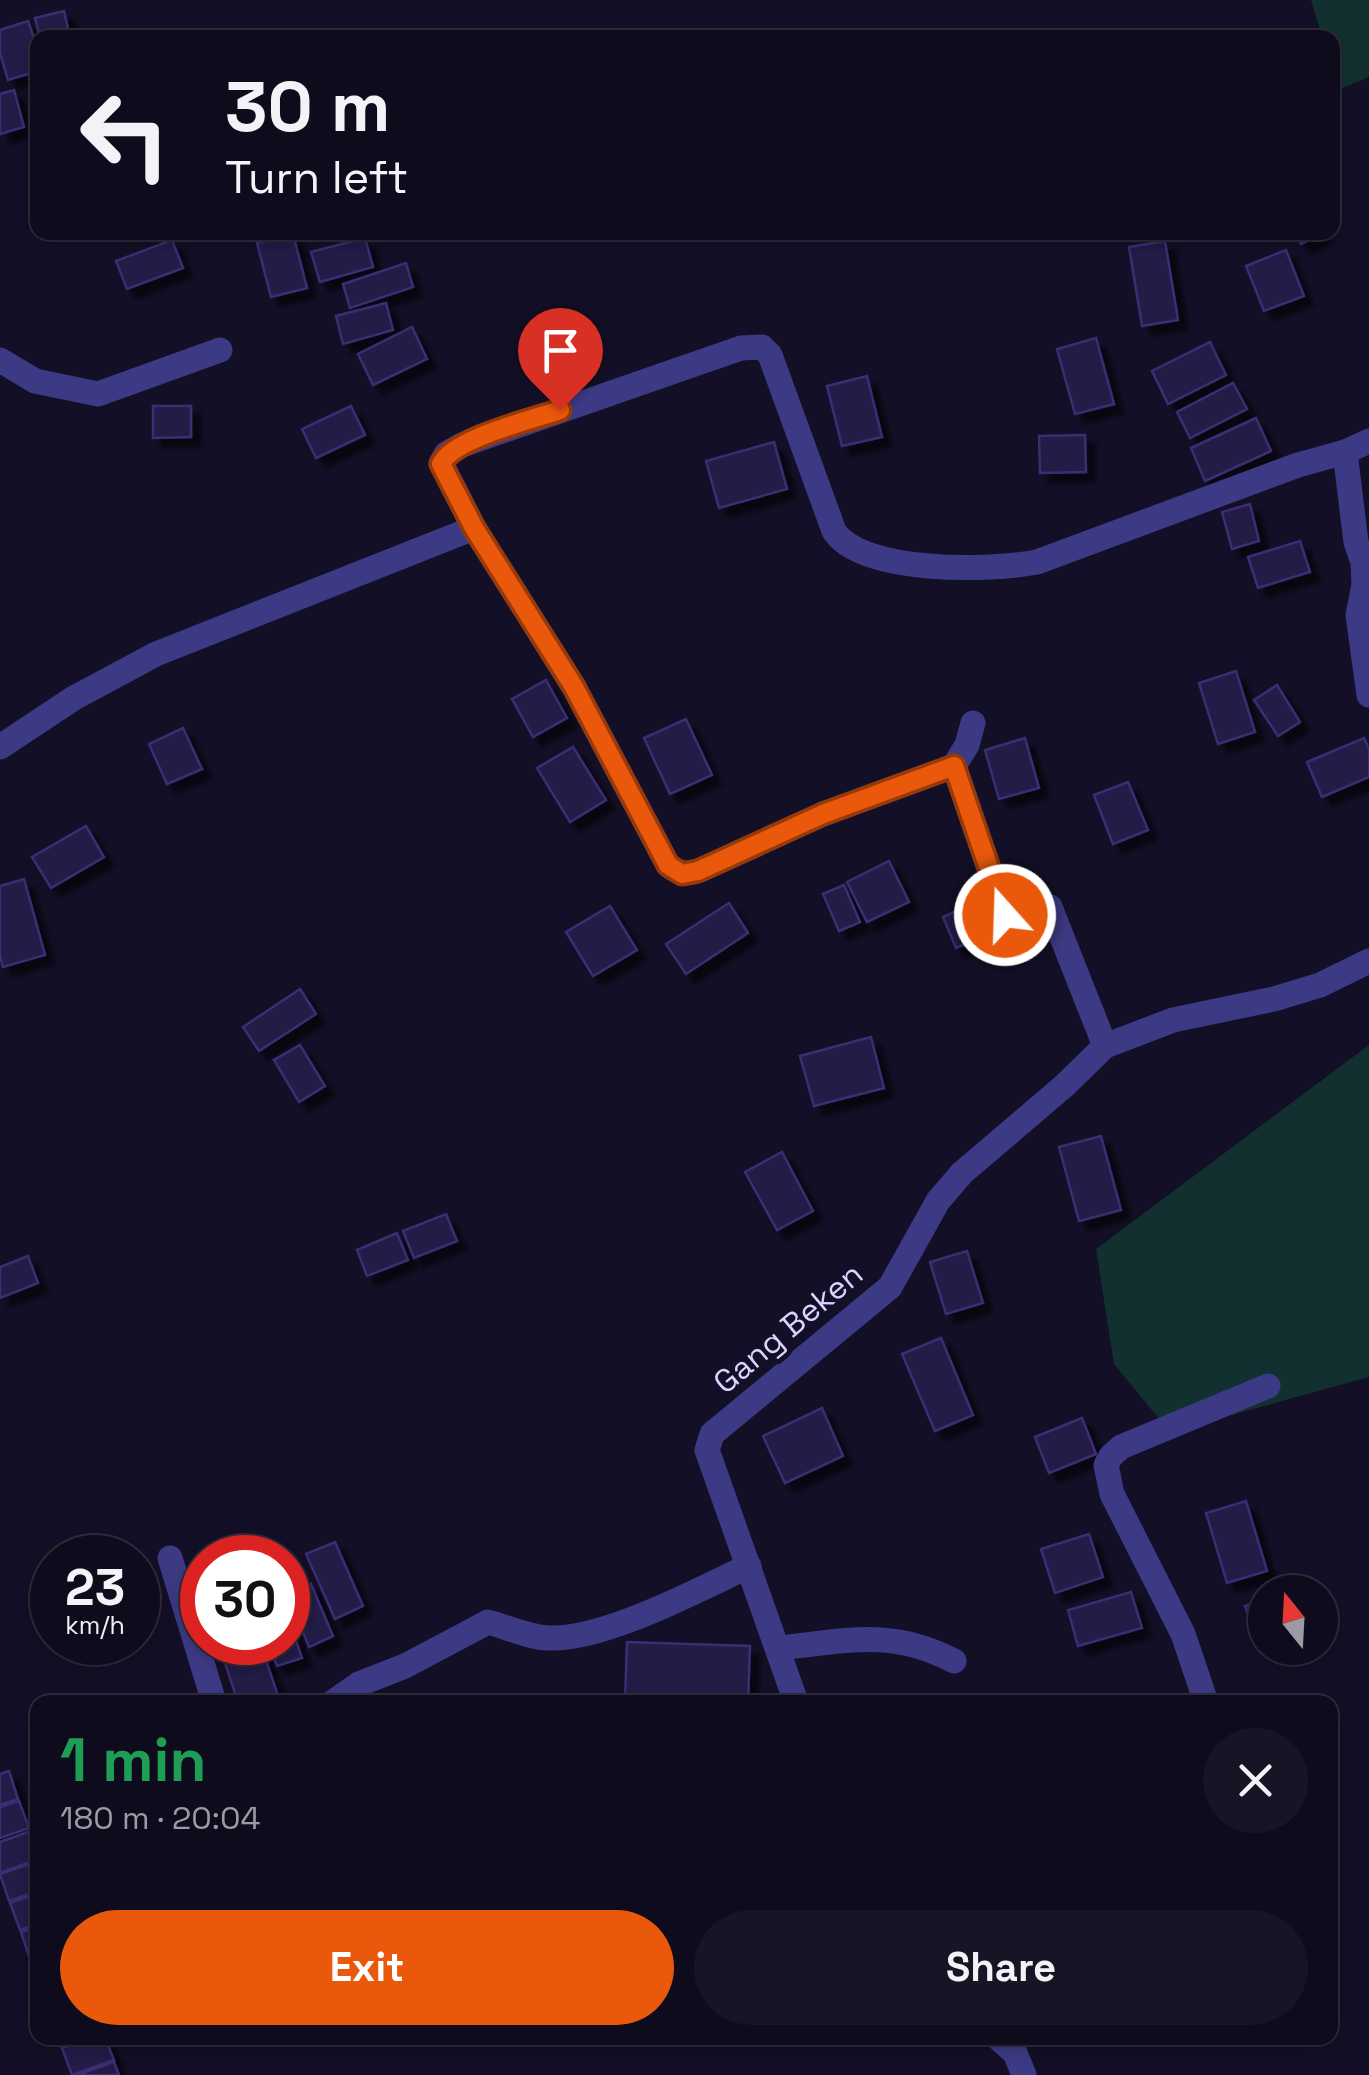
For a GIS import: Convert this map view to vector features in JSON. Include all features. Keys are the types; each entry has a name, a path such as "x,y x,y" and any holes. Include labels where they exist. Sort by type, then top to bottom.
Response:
{"street":[{"path":"973,723 967,745 954,766 823,814 698,871 674,871 574,687 474,528 441,464 446,454 462,445 741,348 762,347 770,355 841,542 893,562 1002,569 1037,562 1369,441"},
{"path":"0,360 35,381 98,394 220,350"},
{"path":"1345,452 1356,542 1363,562 1364,585 1358,615 1369,695"},
{"path":"0,747 74,698 156,654 474,528"},
{"path":"954,766 1005,915 1042,904 1050,907 1105,1046"},
{"name":"Gang Beken","path":"794,1695 707,1450 712,1434 890,1287 938,1201 962,1173 1105,1046 1172,1020 1320,986 1369,961"},
{"path":"1204,1695 1183,1634 1112,1494 1106,1466 1121,1447 1268,1386"},
{"path":"170,1558 212,1695"},
{"path":"344,1695 488,1622 547,1638 584,1634 629,1619 749,1566"},
{"path":"779,1648 884,1638 920,1646 954,1661"},
{"path":"1006,2045 1015,2052 1024,2075"}],"green space":[{"path":"1311,0 1369,0 1369,77 1340,89 1340,30 1320,30"},
{"path":"1369,1045 1369,1377 1170,1432 1114,1364 1096,1249"}],"building":[{"path":"64,11 68,30 38,30 35,18"},
{"path":"28,21 30,73 8,80 0,53 0,30"},
{"path":"14,90 24,127 0,134 0,94"},
{"path":"172,240 183,268 127,289 116,261"},
{"path":"295,240 307,288 271,297 257,243"},
{"path":"366,240 373,267 320,282 311,252"},
{"path":"1165,241 1178,320 1142,326 1129,247"},
{"path":"1286,250 1304,296 1264,311 1246,266"},
{"path":"406,263 413,287 350,308 343,284"},
{"path":"386,303 393,330 343,344 336,316"},
{"path":"412,327 427,359 373,385 358,354"},
{"path":"1096,338 1114,404 1075,414 1057,349"},
{"path":"1210,342 1226,375 1168,404 1152,371"},
{"path":"867,376 882,437 842,446 827,386"},
{"path":"1233,383 1247,409 1190,438 1177,412"},
{"path":"153,406 191,406 191,437 153,438"},
{"path":"351,406 365,435 316,458 302,429"},
{"path":"1256,418 1271,451 1205,481 1191,448"},
{"path":"1085,435 1086,472 1040,473 1039,436"},
{"path":"774,442 787,489 719,508 706,461"},
{"path":"1250,504 1259,541 1232,549 1222,512"},
{"path":"1300,541 1310,572 1258,588 1248,557"},
{"path":"1236,671 1255,732 1218,744 1199,683"},
{"path":"546,680 567,718 533,737 512,699"},
{"path":"1277,685 1300,722 1278,736 1254,700"},
{"path":"686,719 712,775 670,794 644,738"},
{"path":"183,728 202,769 167,784 149,744"},
{"path":"1025,738 1039,788 999,799 985,750"},
{"path":"1364,738 1369,749 1369,777 1322,797 1307,762"},
{"path":"573,747 606,800 570,822 537,768"},
{"path":"1128,782 1148,830 1113,844 1094,795"},
{"path":"86,826 104,857 51,888 32,857"},
{"path":"889,861 909,902 867,922 847,882"},
{"path":"24,879 45,955 3,967 0,886"},
{"path":"844,885 860,922 839,931 823,894"},
{"path":"986,898 999,930 956,948 943,917"},
{"path":"729,903 748,933 686,974 666,944"},
{"path":"610,906 637,950 593,976 566,932"},
{"path":"300,989 316,1014 259,1051 243,1027"},
{"path":"871,1037 884,1088 814,1106 800,1056"},
{"path":"300,1045 325,1086 299,1102 274,1060"},
{"path":"1101,1136 1121,1210 1079,1221 1059,1147"},
{"path":"782,1152 813,1211 777,1230 745,1172"},
{"path":"446,1214 457,1241 414,1258 403,1231"},
{"path":"397,1233 408,1260 367,1276 357,1250"},
{"path":"967,1251 983,1303 946,1314 930,1262"},
{"path":"28,1256 38,1283 0,1298 0,1267"},
{"path":"941,1338 973,1415 935,1431 902,1354"},
{"path":"822,1408 843,1456 785,1483 763,1436"},
{"path":"1082,1418 1096,1454 1049,1473 1035,1437"},
{"path":"1246,1501 1267,1571 1227,1583 1206,1513"},
{"path":"1089,1534 1103,1577 1055,1593 1041,1549"},
{"path":"335,1542 363,1606 335,1619 310,1563 310,1552"},
{"path":"310,1584 333,1636 310,1647"},
{"path":"1131,1592 1142,1628 1078,1646 1068,1610"},
{"path":"627,1642 750,1646 748,1695 625,1695"},
{"path":"226,1665 268,1665 278,1695 236,1695"},
{"path":"9,1771 18,1799 0,1805 0,1774"},
{"path":"19,1801 29,1828 0,1838 0,1807"},
{"path":"30,1831 30,1862 0,1873 0,1842"},
{"path":"30,1864 30,1894 9,1901 0,1874"},
{"path":"30,1896 30,1927 20,1930 10,1903"},
{"path":"30,1929 30,1959 21,1932"},
{"path":"108,2045 114,2060 72,2075 62,2048"},
{"path":"114,2062 119,2075 77,2075"}],"route":[{"path":"560,410 462,445 446,454 441,464 474,528 574,687 668,865 682,874 698,871 823,814 954,766 1005,915"}]}
